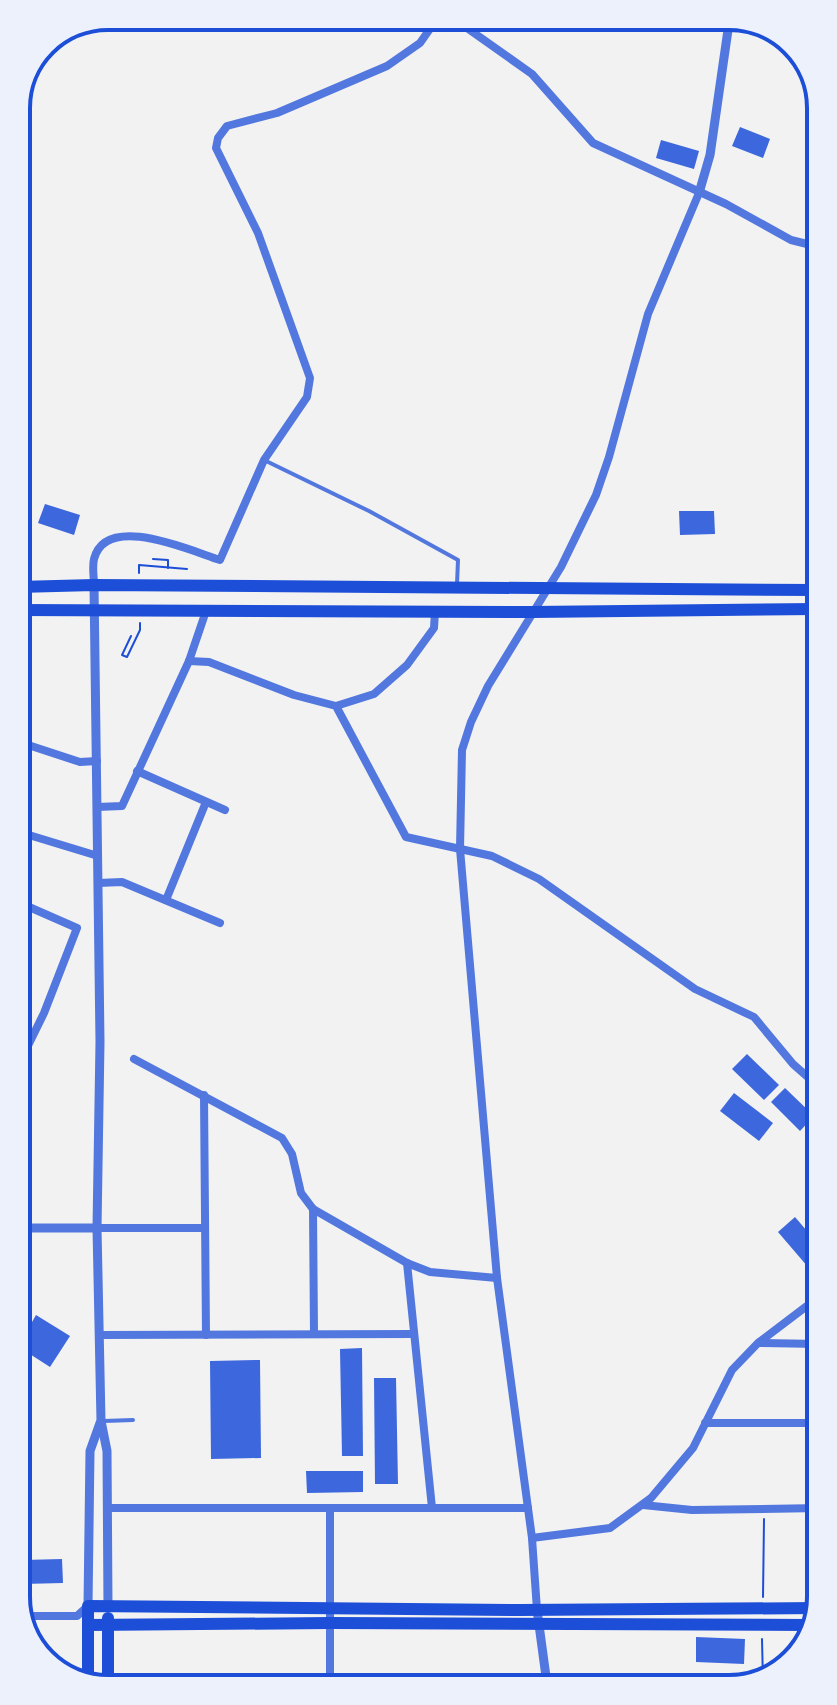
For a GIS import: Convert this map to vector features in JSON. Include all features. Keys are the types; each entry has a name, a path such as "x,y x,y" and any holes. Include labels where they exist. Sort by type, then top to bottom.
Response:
{"main road":[{"path":"30,587 457,586 807,590"},
{"path":"30,610 532,612 807,609"},
{"path":"88,1672 88,1606 537,1610 806,1608"},
{"path":"108,1607 108,1675"},
{"path":"88,1625 802,1625"}],"street":[{"path":"108,1607 107,1451 101,1421 97,1228 100,1042 93,564 97,552 123,536 147,537 220,560 264,460 307,397 310,378 258,233 216,148 218,138 227,126 277,113 387,66 420,43 429,30"},
{"path":"470,30 532,74 593,143 726,204 791,240 807,244"},
{"path":"546,1675 532,1538 497,1278 460,849 462,750 488,686 561,567 596,495 648,314 699,193 710,155 728,30"},
{"path":"97,807 122,806 189,661 206,611"},
{"path":"189,661 209,662 294,695 336,706 374,694 407,665 434,628 435,611"},
{"path":"336,706 406,837 492,856 539,879 695,989 754,1017 807,1076"},
{"path":"30,746 80,762 97,761"},
{"path":"137,771 225,810"},
{"path":"166,900 206,802"},
{"path":"30,835 98,856"},
{"path":"98,883 122,882 220,923"},
{"path":"30,907 77,928 30,1042"},
{"path":"134,1059 282,1138 292,1154 301,1193 313,1209 407,1263 430,1272 497,1278"},
{"path":"204,1095 206,1335"},
{"path":"313,1209 314,1333"},
{"path":"30,1228 205,1228"},
{"path":"407,1263 432,1508"},
{"path":"532,1538 610,1528 651,1498 693,1448 732,1370 758,1343 807,1306"},
{"path":"100,1335 414,1334"},
{"path":"758,1343 807,1344"},
{"path":"32,1616 77,1616 88,1606 90,1451 101,1421"},
{"path":"705,1423 807,1423"},
{"path":"642,1505 692,1510 807,1508"},
{"path":"107,1508 528,1508"},
{"path":"330,1508 330,1675"}],"lane":[{"path":"264,460 369,511 458,560 457,586"},
{"path":"101,1421 133,1420"}],"path":[{"path":"153,559 168,560 168,568"},
{"path":"139,565 187,569"},
{"path":"131,636 122,655 127,657 140,630"}],"building":[{"path":"740,127 770,139 763,158 732,146"},
{"path":"661,140 699,151 694,169 656,158"},
{"path":"45,504 80,515 74,535 38,523"},
{"path":"679,511 714,511 715,534 680,535"},
{"path":"747,1054 779,1085 764,1100 732,1069"},
{"path":"785,1088 807,1109 807,1124 800,1131 771,1102"},
{"path":"734,1093 773,1123 759,1141 720,1111"},
{"path":"795,1217 807,1231 807,1266 778,1232"},
{"path":"36,1315 70,1336 50,1367 30,1354 32,1322"},
{"path":"362,1348 363,1456 342,1456 340,1349"},
{"path":"260,1360 261,1458 211,1459 210,1361"},
{"path":"374,1378 396,1378 398,1484 375,1484"},
{"path":"306,1471 363,1471 363,1492 307,1493"},
{"path":"62,1559 63,1583 30,1584 30,1560"},
{"path":"696,1637 745,1639 744,1664 696,1662"}]}
